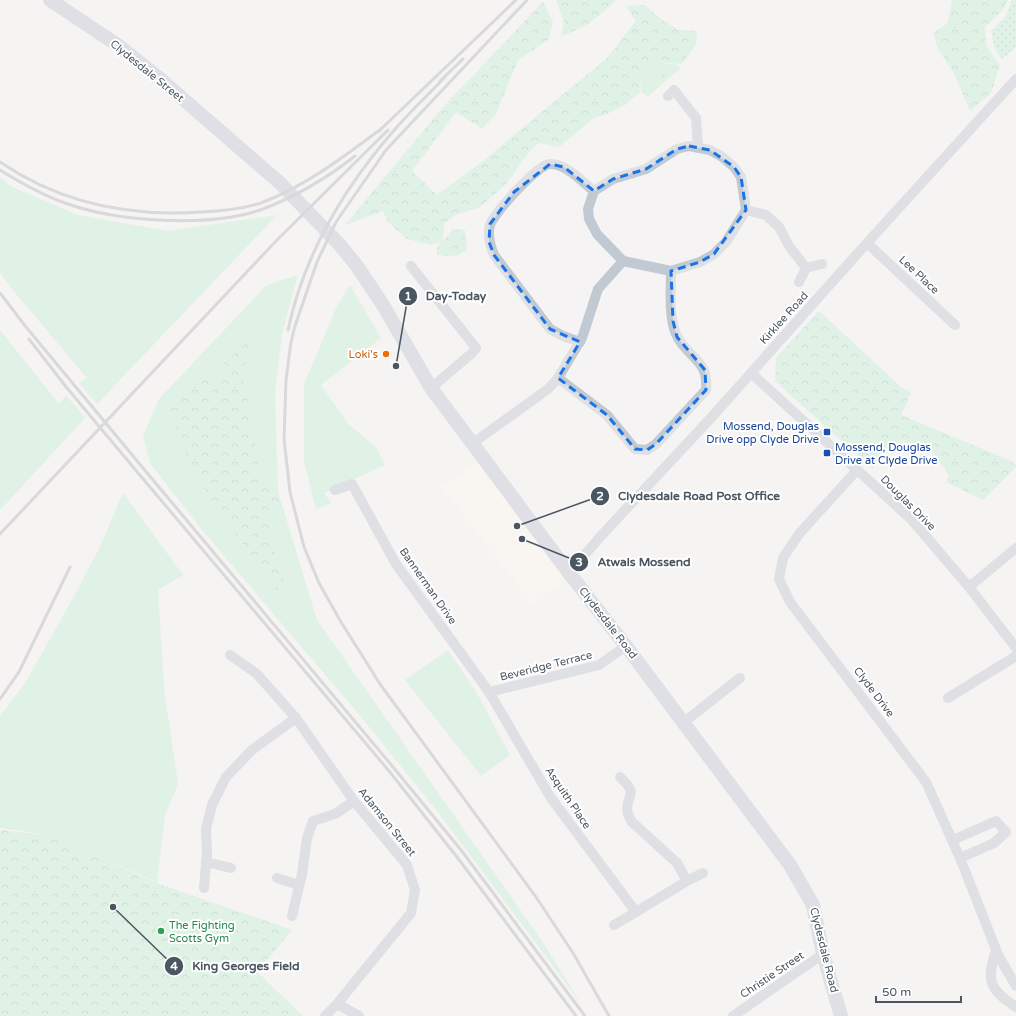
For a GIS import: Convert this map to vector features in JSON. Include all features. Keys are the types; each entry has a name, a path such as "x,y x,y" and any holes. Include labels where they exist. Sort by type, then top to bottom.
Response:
{"main road":[{"name":"Clydesdale Street","path":"50,0 119,46 140,62 280,184"},
{"name":"Clydesdale Road","path":"280,184 340,245 357,266 383,305 431,388 790,865 813,905 823,954 841,1016"}],"street":[{"name":"Kirklee Road","path":"569,573 1016,79"},
{"path":"668,96 674,90 696,118 698,147"},
{"path":"689,146 698,147 710,150 721,156 734,167 742,177 746,210 726,242 714,254 700,262 671,271 623,261 597,234 589,219 588,209 590,199 594,191 613,179 646,170 677,148 689,146"},
{"path":"580,342 550,330 494,254 489,242 489,231 490,224 514,192 542,167 550,164 564,167 594,191"},
{"path":"746,210 766,215 779,227 794,254 806,268"},
{"name":"Lee Place","path":"867,243 955,325"},
{"path":"473,443 548,389 558,378 580,342 598,289 623,261"},
{"path":"799,282 806,268 822,264"},
{"path":"411,266 476,348 431,388"},
{"path":"558,378 607,415 636,449 647,450 656,444 706,390 707,380 705,370 678,337 672,321 671,271"},
{"name":"Douglas Drive","path":"750,373 911,519 969,587 1016,648"},
{"name":"Clyde Drive","path":"857,470 799,534 783,558 779,579 790,602 926,782 953,840 996,950 1015,984"},
{"name":"Bannerman Drive","path":"335,490 352,484 396,564 489,692"},
{"path":"969,587 1016,548"},
{"name":"Beveridge Terrace","path":"489,692 600,665 626,646"},
{"name":"Adamson Street","path":"230,655 256,674 296,718 354,801 407,865 415,890 411,913 337,1004 325,1016"},
{"path":"948,698 1016,656"},
{"path":"684,723 740,678"},
{"name":"Asquith Place","path":"489,692 551,798 636,912"},
{"path":"204,888 206,829 212,805 226,777 252,750 296,718"},
{"path":"620,777 630,789 631,794 626,810 628,816 632,822 677,863 687,881"},
{"path":"292,916 299,884 306,838 313,821 335,814 354,801"},
{"path":"953,840 996,821 1006,832 994,843 960,858"},
{"path":"206,862 232,868"},
{"path":"614,926 703,872"},
{"path":"277,878 299,884"},
{"path":"996,950 991,967 993,984 996,992 1016,1007"},
{"name":"Christie Street","path":"733,1016 823,954"},
{"path":"337,1004 359,1016"}],"highlighted area":[{"path":"689,146 710,150 734,167 741,177 746,210 714,254 700,262 671,271 673,321 677,337 705,370 706,390 656,444 647,450 635,449 607,415 558,378 580,342 550,329 494,255 489,242 490,224 514,192 550,164 564,167 594,191 613,179 646,169 677,149"}],"shaded area":[{"path":"477,462 567,577 533,605 442,487"}],"green space":[{"path":"556,0 616,0 591,22 577,30 561,36 564,23"},
{"path":"952,0 1008,0 1002,11 985,27 986,45 1000,65 991,93 970,111 954,73 938,49 933,33 948,23"},
{"path":"1011,0 1016,0 1016,47 1002,59 995,49 991,31 1006,16"},
{"path":"543,2 553,21 549,39 518,60 496,114 482,129 456,112 412,171 437,195 483,161 607,58 636,21 626,6 645,5 661,19 678,30 697,31 696,44 682,64 658,62 642,75 640,92 625,105 594,118 559,147 539,143 528,153 507,183 487,201 478,208 455,215 445,223 442,241 431,245 407,239 388,222 383,211 345,225 443,107"},
{"path":"658,62 677,65 680,69 648,96 641,92 642,75"},
{"path":"655,68 661,68 665,72 665,78 661,82 655,82 651,78 651,72"},
{"path":"0,177 12,187 78,215 168,231 277,215 97,404 79,383 87,378 0,273"},
{"path":"453,229 465,230 467,250 456,256 437,255 437,247"},
{"path":"298,275 282,334 275,392 278,492 317,620 542,941 582,1005 441,816 362,718 198,525 150,463 143,436 159,399 267,285"},
{"path":"350,285 381,338 321,385 348,424 375,446 385,465 324,493 331,503 316,509 304,461 304,384 337,306"},
{"path":"819,311 901,387 911,393 901,415 1011,461 1016,465 1016,467 983,500 946,482 949,475 933,453 923,445 917,450 902,440 886,450 873,469 775,381 776,358"},
{"path":"0,330 59,404 66,395 85,418 0,510"},
{"path":"251,339 243,380 250,420 261,477 278,492 282,507 267,522 284,583 278,591 267,578 192,472 174,421 167,412 205,379 216,378 224,363"},
{"path":"123,493 183,575 158,590 164,689 178,784 165,815 157,882 42,834 0,828 0,716 24,685 72,600 100,547"},
{"path":"448,650 475,690 510,755 481,776 405,680"},
{"path":"0,830 45,835 159,884 292,930 257,972 303,1016 0,1016"}],"railway":[{"path":"378,132 516,0"},
{"path":"527,0 386,150 336,222 317,262 291,342 286,380 284,439 290,492 304,547 319,583 341,622 380,684 536,897 573,953 609,1016"},
{"path":"440,81 463,59"},
{"path":"288,330 304,275 316,248 344,198 377,150 444,78"},
{"path":"0,162 47,188 96,204 148,212 174,213 216,211 254,205 278,196 324,170 381,129"},
{"path":"0,534 276,241 388,130"},
{"path":"0,170 24,184 65,203 111,215 164,220 217,219 242,215 263,209 288,198 334,172 355,156"},
{"path":"0,293 26,327 461,850 585,1016"},
{"path":"29,339 67,388 389,771 457,857 576,1016"},
{"path":"0,699 19,672 70,567"}],"place":[{"name":"Loki's","path":"386,354"},
{"name":"Day-Today","path":"396,366"},
{"name":"Mossend, Douglas Drive opp Clyde Drive","path":"827,432"},
{"name":"Mossend, Douglas Drive at Clyde Drive","path":"827,453"},
{"name":"Clydesdale Road Post Office","path":"517,526"},
{"name":"Atwals Mossend","path":"522,539"},
{"name":"King Georges Field","path":"113,907"},
{"name":"The Fighting Scotts Gym","path":"161,931"}]}
